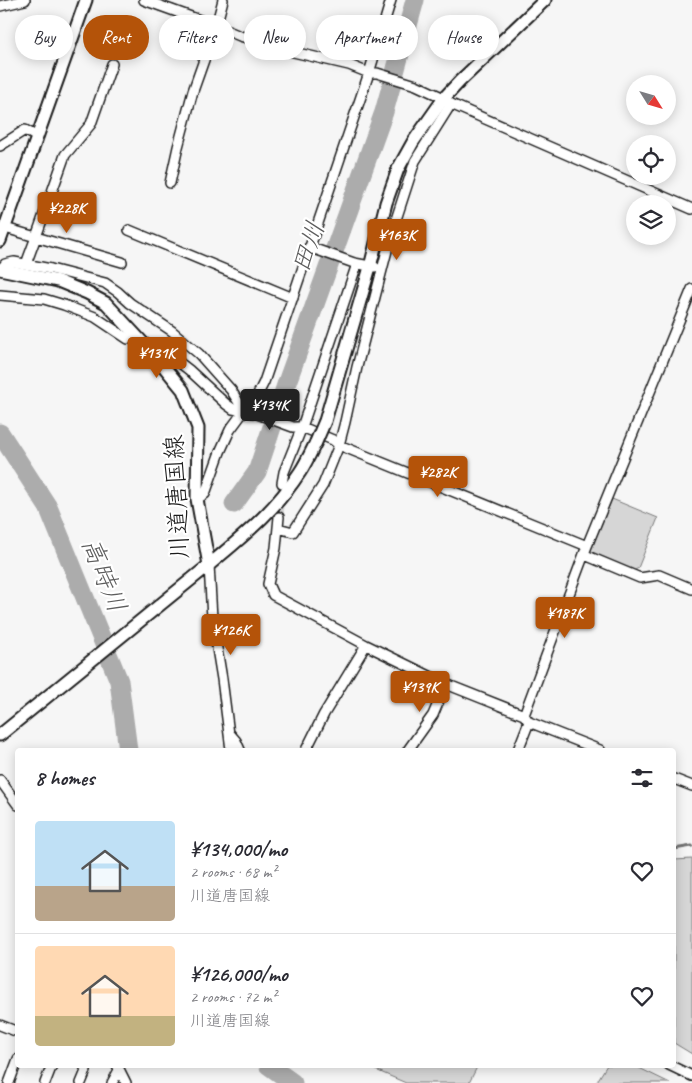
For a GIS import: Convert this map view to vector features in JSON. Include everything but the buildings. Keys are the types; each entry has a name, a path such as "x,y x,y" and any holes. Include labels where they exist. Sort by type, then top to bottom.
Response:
{"main road":[{"path":"0,241 86,0"},
{"path":"209,565 268,514 282,498 301,471 316,442 325,421 370,266 386,203 398,169 412,142 448,101 460,81 545,0"},
{"name":"川道唐国線","path":"0,269 58,281 106,303 183,390 198,428 197,500 209,565 0,735"}],"street":[{"path":"0,6 25,0"},
{"path":"144,0 186,15"},
{"path":"219,15 223,0"},
{"path":"197,500 205,494 230,430 244,410 253,404 264,382 373,73 391,0"},
{"path":"234,34 289,51 348,65 416,85 448,101 692,208"},
{"path":"170,183 193,91 204,60"},
{"path":"26,264 65,155 91,124 112,64"},
{"path":"278,528 293,532 323,485 339,445 391,235 415,161 448,101"},
{"path":"0,146 25,130 37,137"},
{"path":"5,228 122,262"},
{"path":"129,230 293,298"},
{"path":"312,248 355,263 383,268"},
{"path":"0,269 5,264 14,262 105,283 130,303 172,331 199,354 231,390 244,410"},
{"path":"282,483 298,427 355,263"},
{"path":"519,748 526,719 586,551 692,289"},
{"path":"0,295 44,299 64,305 95,317 128,338 138,338"},
{"path":"152,353 171,356 233,409 255,413 333,440 339,445 586,551 640,578 659,575 692,589"},
{"path":"279,517 276,548 268,584 272,595 366,645 446,684 595,748"},
{"path":"209,565 212,618 231,748"},
{"path":"307,748 324,714 366,645"},
{"path":"409,748 433,715 446,684"},
{"path":"229,733 239,748"},
{"path":"0,780 15,801"},
{"path":"676,780 692,786"},
{"path":"0,1025 15,1031"},
{"path":"9,1083 15,1068"},
{"path":"45,1083 51,1068"},
{"path":"81,1083 86,1071 85,1068"},
{"path":"112,1083 118,1068"},
{"path":"118,1068 126,1083"},
{"path":"675,1068 692,1076"}],"shaded area":[{"path":"612,499 658,518 638,568 634,571 593,556 590,551"},
{"path":"692,859 692,1054 676,1044 676,860"},
{"path":"371,1068 476,1068 469,1083 406,1083"},
{"path":"605,1068 639,1068 670,1083 596,1083"}],"waterway":[{"name":"田川","path":"234,504 257,472 286,385 384,112 415,0"},
{"name":"高時川","path":"0,433 48,507 119,681 128,748"},
{"path":"676,849 692,846"},
{"name":"高時川","path":"272,1068 293,1083"}],"tunnel":[{"path":"279,517 282,483"}]}
